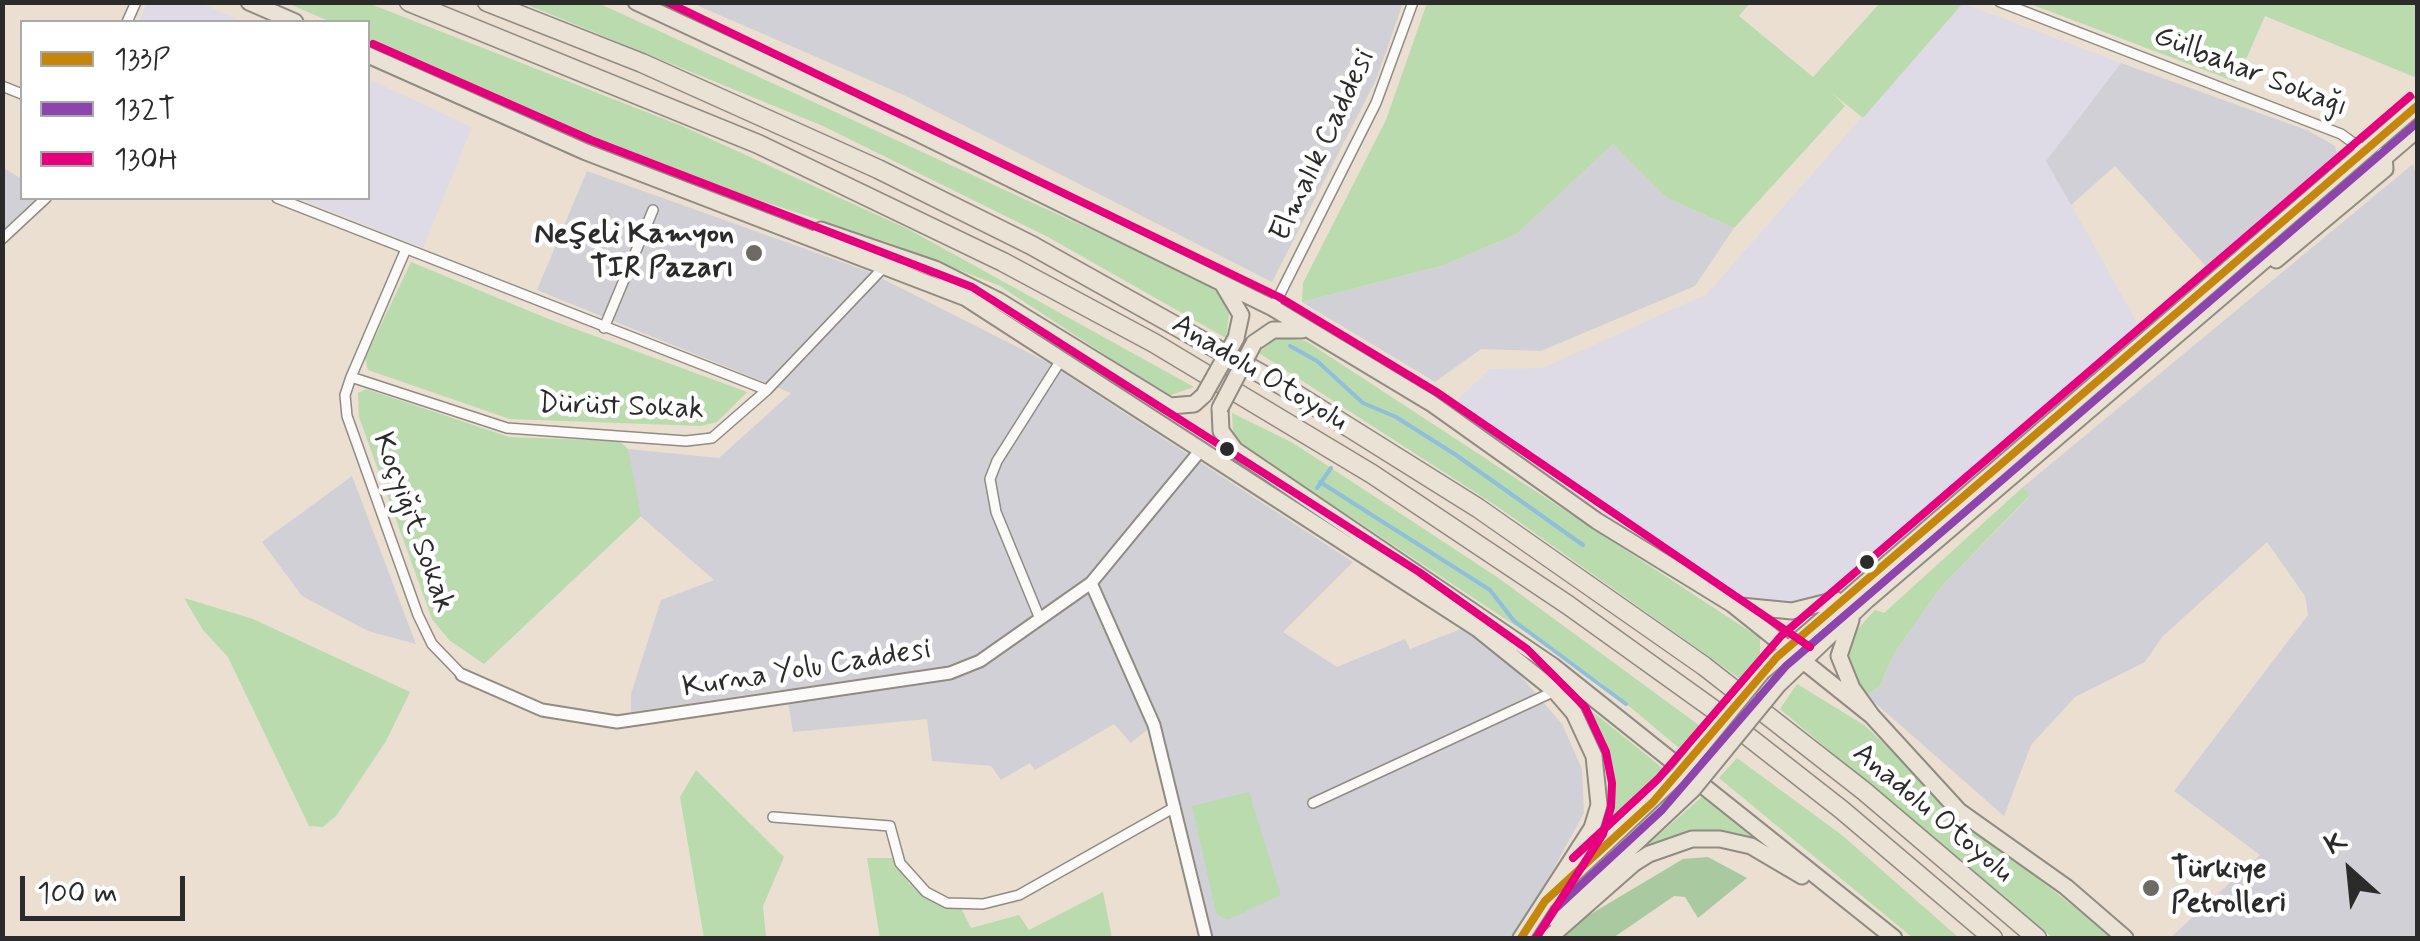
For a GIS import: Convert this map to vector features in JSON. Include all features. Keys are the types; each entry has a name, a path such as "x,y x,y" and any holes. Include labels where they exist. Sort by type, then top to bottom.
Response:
{"highway":[{"name":"Anadolu Otoyolu","path":"409,2 758,144 987,254 1170,353 1372,474 1568,605 1828,799 1993,938"},
{"name":"Anadolu Otoyolu","path":"487,2 642,63 878,170 1048,254 1299,396 1478,508 1704,666 1864,791 2037,938"}],"main road":[{"path":"250,2 290,20"},
{"path":"636,2 1217,277 1431,404 1597,520 1732,604 1789,645 1872,716 1959,811 2066,887 2125,938"},
{"path":"370,56 664,183 887,264 966,298 1478,629 1556,691 1574,713 1594,756 1599,805 1592,828 1521,938"},
{"path":"1545,900 1678,775 1762,672 1789,645 2418,105"},
{"path":"1545,938 1592,882 1693,789 1804,657 2138,365 2418,129"},
{"path":"2366,152 2379,151 2384,156"},
{"path":"664,183 936,269 1000,301 1170,406 1194,404 1204,395 1236,338 1241,316 1217,277"},
{"path":"1316,333 1273,330 1254,344 1220,408 1221,431 1235,450 1568,678 1894,938"},
{"path":"1359,550 1455,599"},
{"path":"1732,604 1792,611 1850,594"},
{"path":"1867,600 1843,634 1840,656 1852,688 1872,716"},
{"path":"1545,938 1649,854 1692,840 1720,839 1771,855 1883,938"}],"street":[{"name":"Elmalık Caddesi","path":"1273,308 1376,103 1414,2"},
{"name":"Gülbahar Sokağı","path":"2000,2 2341,134 2366,152"},
{"path":"2,239 44,200"},
{"path":"282,200 767,390"},
{"path":"604,328 653,210"},
{"path":"351,377 406,249"},
{"name":"Dürüst Sokak","path":"351,377 496,426 686,441 722,434 887,264"},
{"path":"1040,619 996,512 990,479 997,461 1062,360"},
{"name":"Koçyiğit Sokak","path":"351,377 345,395 346,416 418,616 440,654 462,675"},
{"name":"Kurna Yolu Caddesi","path":"462,675 559,715 600,722 641,721 950,673 980,661 1091,582 1200,451"},
{"path":"1091,582 1154,725 1206,938"},
{"path":"1313,804 1556,691"},
{"path":"773,817 890,826 900,864 926,892 947,903 983,904 1019,895 1175,806"}],"shaded area":[{"path":"147,3 200,3 238,20 140,20"},
{"path":"692,3 1403,3 1376,80 1272,282 906,96"},
{"path":"1962,3 2121,63 2047,161 2141,330 1875,554 1802,610 1754,603 1454,403 1490,369 1543,368 1707,294"},
{"path":"2121,63 2309,131 2335,146 2340,164 2211,272 2115,166 2071,205 2046,161"},
{"path":"370,80 472,127 423,248 303,200 370,200"},
{"path":"1613,144 1667,198 1734,228 1695,286 1541,351 1481,349 1435,382 1302,302 1444,265 1517,234"},
{"path":"2413,164 2418,184 2417,938 2170,938 2260,855 2174,791 2308,615 2305,596 2267,542 2162,637 2145,662 2075,697 2031,745 2004,816 1866,695 1879,687 1895,652 1941,587 2030,496 2023,487"},
{"path":"2,167 20,178 20,200 37,200 2,234"},
{"path":"587,171 867,271 1045,361 1353,562 1283,632 1337,667 1405,639 1410,649 1461,629 1507,660 1562,724 1582,769 1584,813 1516,938 1210,938 1157,722 1131,743 1114,724 1035,770 1030,763 1001,780 991,766 932,761 927,719 793,732 786,689 631,712 631,694 661,600 714,580 638,514 628,449 719,458 791,393 537,290"},
{"path":"352,476 416,644 368,631 302,596 262,542"}],"green space":[{"path":"287,3 368,3 682,126 908,229 1194,387 1168,396 1000,286 893,244 634,159 370,40 370,20 326,20"},
{"path":"523,3 598,3 1205,282 1225,299 1229,314 1226,338 1048,237 823,126"},
{"path":"1427,3 1750,3 1739,16 1813,77 1880,3 1963,3 1863,118 1832,93 1845,106 1734,228 1667,198 1613,144 1517,234 1444,265 1302,302 1303,283 1386,120"},
{"path":"2028,3 2417,3 2417,78 2265,16 2236,82"},
{"path":"411,262 551,320 747,392 717,422 701,426 510,419 368,370 365,358"},
{"path":"1276,337 1306,341 1760,638 1760,654 1742,680 1498,507 1259,353"},
{"path":"366,389 509,437 619,441 628,449 641,516 484,664 449,640 432,619 359,417 358,393"},
{"path":"1232,413 1293,443 1497,577 1700,726 1685,753 1599,681 1245,447 1233,431"},
{"path":"2023,487 2030,495 1941,587 1895,652 1879,687 1866,695 1850,667 1847,647 1854,633 1875,610 1884,613"},
{"path":"184,598 253,619 410,692 386,741 336,816 323,827 309,826 228,657 203,630"},
{"path":"1797,684 1864,725 1978,832 2114,938 2053,938 1780,709"},
{"path":"1578,700 1670,774 1598,835 1611,815 1610,785 1597,731"},
{"path":"1737,758 1843,836 1959,938 1913,938 1719,778"},
{"path":"696,770 784,857 763,906 766,938 704,938 680,797"},
{"path":"1249,792 1281,895 1227,920 1216,913 1192,806"},
{"path":"1703,796 1765,842 1723,833 1686,834 1648,844"},
{"path":"1708,857 1747,878 1698,918 1685,897 1674,896 1613,938 1563,938 1574,924 1683,859"},
{"path":"867,858 895,858 909,884 944,907 961,908 971,928 1019,915 1029,930 1103,892 1112,938 880,938"}],"waterway":[{"path":"1290,346 1317,361 1363,403 1396,417 1456,455 1583,545"},
{"path":"1317,488 1331,468"},
{"path":"1320,482 1490,590 1514,621 1626,704"}],"transit line":[{"name":"130H","path":"667,2 1279,297 1438,393 1810,647"},
{"name":"130H","path":"373,44 591,140 972,287 1419,572 1527,649 1585,707 1606,752 1612,783 1611,807 1603,834 1536,938"},
{"name":"130H","path":"1573,858 1658,779 1781,636 2410,96"},
{"name":"133P","path":"1521,938 1545,901 1653,802 1777,657 2418,105"},
{"name":"132T","path":"1536,938 1555,909 1662,810 1786,666 2418,122"}],"place":[{"name":"Neşeli Kamyon TIR Pazarı","path":"754,253"},
{"name":"Türkiye Petrolleri","path":"2151,888"}]}
